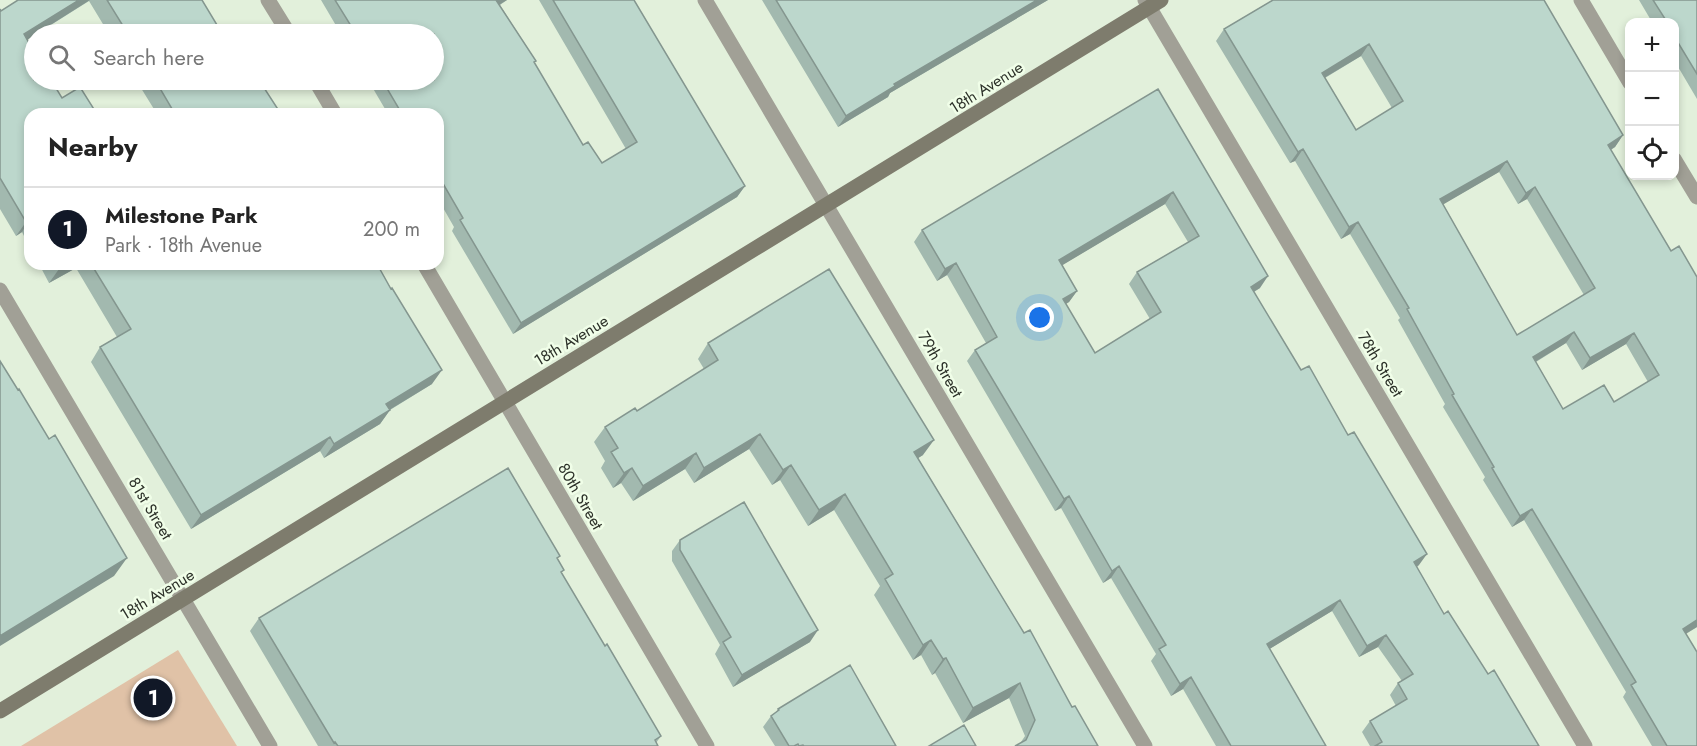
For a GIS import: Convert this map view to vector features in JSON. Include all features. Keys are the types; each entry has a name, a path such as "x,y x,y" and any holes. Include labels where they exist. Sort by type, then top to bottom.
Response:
{"street":[{"path":"268,0 282,24"},
{"name":"79th Street","path":"705,0 1145,746"},
{"path":"1581,0 1625,76"},
{"name":"18th Avenue","path":"0,711 680,296 826,204 959,125 1152,2"},
{"name":"78th Street","path":"1152,2 1585,746"},
{"path":"321,90 331,108"},
{"path":"1679,167 1697,197"},
{"name":"80th Street","path":"428,270 707,746"},
{"name":"81st Street","path":"0,290 270,746"}],"shaded area":[{"path":"178,650 237,746 21,746"}],"building":[{"path":"18,0 79,0 40,24 24,24 24,90 57,90 62,98 75,90 82,90 93,108 24,108 24,219 0,178 0,9 1,11"},
{"path":"107,0 202,0 216,24 122,24"},
{"path":"335,0 496,0 536,61 534,62 583,145 588,142 602,163 637,142 553,0 634,0 745,186 521,323 460,220 463,218 444,185 444,108 398,108 388,90 444,90 444,24 350,24"},
{"path":"776,0 1037,0 894,84 895,86 846,116"},
{"path":"1273,0 1544,0 1623,135 1608,145 1625,174 1625,180 1629,180 1671,251 1679,246 1697,277 1697,620 1683,629 1697,652 1697,746 1667,746 1631,685 1636,682 1532,509 1520,516 1452,395 1454,394 1407,309 1409,308 1358,222 1349,227 1303,149 1298,152 1224,29","holes":["1369,44 1403,101 1356,130 1322,73","1507,161 1526,193 1535,187 1595,288 1517,335 1440,199","1574,332 1590,358 1634,333 1659,375 1614,402 1604,385 1563,409 1533,357"]},
{"path":"1653,0 1697,0 1697,74 1679,44 1679,18 1664,18"},
{"path":"1158,89 1268,276 1251,287 1301,370 1309,366 1348,435 1354,432 1427,554 1414,562 1444,614 1448,611 1488,674 1494,670 1539,746 1375,746 1382,742 1370,721 1407,699 1398,683 1413,674 1386,635 1367,646 1340,600 1267,644 1326,746 1231,746 1191,677 1180,684 1159,649 1166,645 1119,566 1112,571 1069,496 1064,499 975,350 997,337 956,263 945,269 922,230","holes":["1173,192 1199,236 1137,272 1161,312 1095,353 1063,299 1077,291 1059,260"]},
{"path":"161,90 265,90 277,108 171,108"},
{"path":"829,269 934,440 914,452 1024,633 1030,630 1072,707 1075,706 1098,746 1015,746 1026,740 1035,720 1020,683 973,708 946,658 943,659 931,640 923,645 885,579 893,574 845,494 819,510 791,465 783,470 760,434 704,468 696,453 643,486 632,468 624,473 611,452 618,448 605,427 635,408 637,411 718,360 708,343"},
{"path":"95,270 380,270 442,370 386,404 390,410 334,444 330,437 201,515 100,347 131,329"},
{"path":"0,361 49,439 55,435 127,558 0,636"},
{"path":"508,468 560,556 557,558 564,570 561,572 661,736 655,740 658,746 338,746 334,743 259,618"},
{"path":"744,502 818,630 742,675 723,642 731,637 680,550 680,540"},
{"path":"850,665 896,746 799,746 798,744 789,746 771,716 778,709"},
{"path":"964,725 976,746 929,746"}],"place":[{"name":"Milestone Park","path":"153,698"}]}
